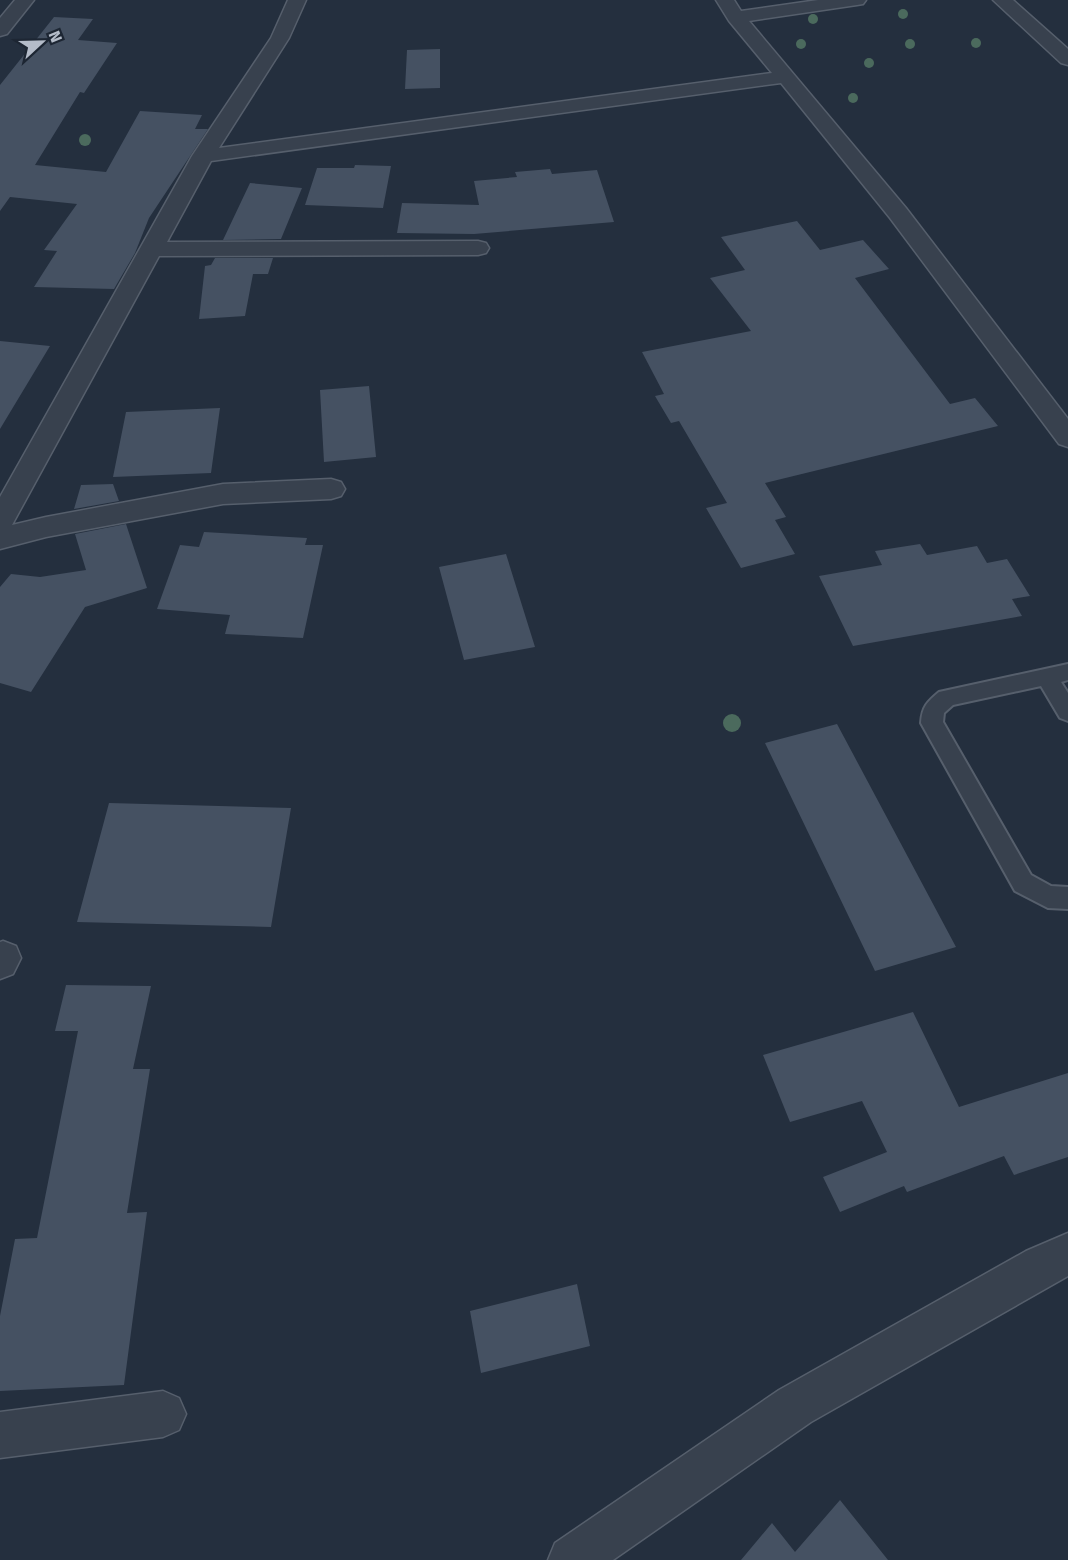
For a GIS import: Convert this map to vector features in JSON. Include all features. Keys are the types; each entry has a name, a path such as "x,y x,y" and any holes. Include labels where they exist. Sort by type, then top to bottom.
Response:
{"street":[{"path":"0,30 25,0"},
{"path":"0,522 203,156 280,38 297,0"},
{"path":"731,9 857,0"},
{"path":"1002,0 1068,59"},
{"path":"731,9 898,213 1068,438"},
{"path":"203,156 785,77"},
{"path":"151,249 478,248"},
{"path":"0,539 46,527 223,494 331,489"},
{"path":"572,1560 795,1406 1041,1266 1068,1254"},
{"path":"0,1435 163,1414"}],"lane":[{"path":"1068,712 1057,674 947,698 933,709 932,723 1023,883 1048,897 1068,898"}],"building":[{"path":"54,17 93,19 78,40 117,43 84,93 80,92 35,165 106,172 140,111 202,115 195,129 208,129 149,218 135,253 114,289 34,287 57,251 44,250 77,204 10,197 0,211 0,85"},
{"path":"440,49 440,88 405,89 407,50"},
{"path":"355,165 391,166 383,208 305,205 317,168 354,168"},
{"path":"550,169 552,174 597,170 614,222 474,234 397,233 402,203 479,205 474,181 517,177 515,172"},
{"path":"250,183 302,188 281,239 223,240"},
{"path":"797,221 820,250 863,240 889,269 855,278 950,404 975,398 998,426 765,483 786,517 775,520 795,554 741,568 706,508 727,503 679,421 671,423 655,396 664,394 642,352 751,331 710,278 745,270 721,237"},
{"path":"215,258 273,258 268,274 253,274 245,316 199,319 205,266 211,265"},
{"path":"0,341 50,346 0,429"},
{"path":"369,386 376,457 324,462 320,390"},
{"path":"220,408 211,473 113,477 126,412"},
{"path":"113,484 119,501 74,509 81,485"},
{"path":"126,524 147,588 85,607 31,692 0,683 0,587 11,574 40,577 86,570 75,534"},
{"path":"204,532 307,538 305,545 323,545 303,638 225,634 230,615 157,609 180,545 199,547"},
{"path":"920,544 927,555 977,546 987,563 1007,559 1030,596 1012,599 1022,616 853,646 819,576 882,565 875,551"},
{"path":"506,554 535,647 464,660 439,567"},
{"path":"837,724 956,947 875,971 765,743"},
{"path":"109,803 291,808 271,927 77,922"},
{"path":"66,985 151,986 133,1069 150,1069 127,1213 147,1212 124,1385 0,1391 0,1316 15,1239 37,1238 78,1031 55,1031"},
{"path":"913,1012 959,1107 1068,1073 1068,1157 1014,1175 1004,1156 907,1192 904,1186 840,1212 823,1177 887,1152 862,1101 790,1122 763,1055"},
{"path":"577,1284 590,1346 481,1373 470,1311"},
{"path":"840,1500 888,1560 741,1560 772,1523 795,1552"}]}
